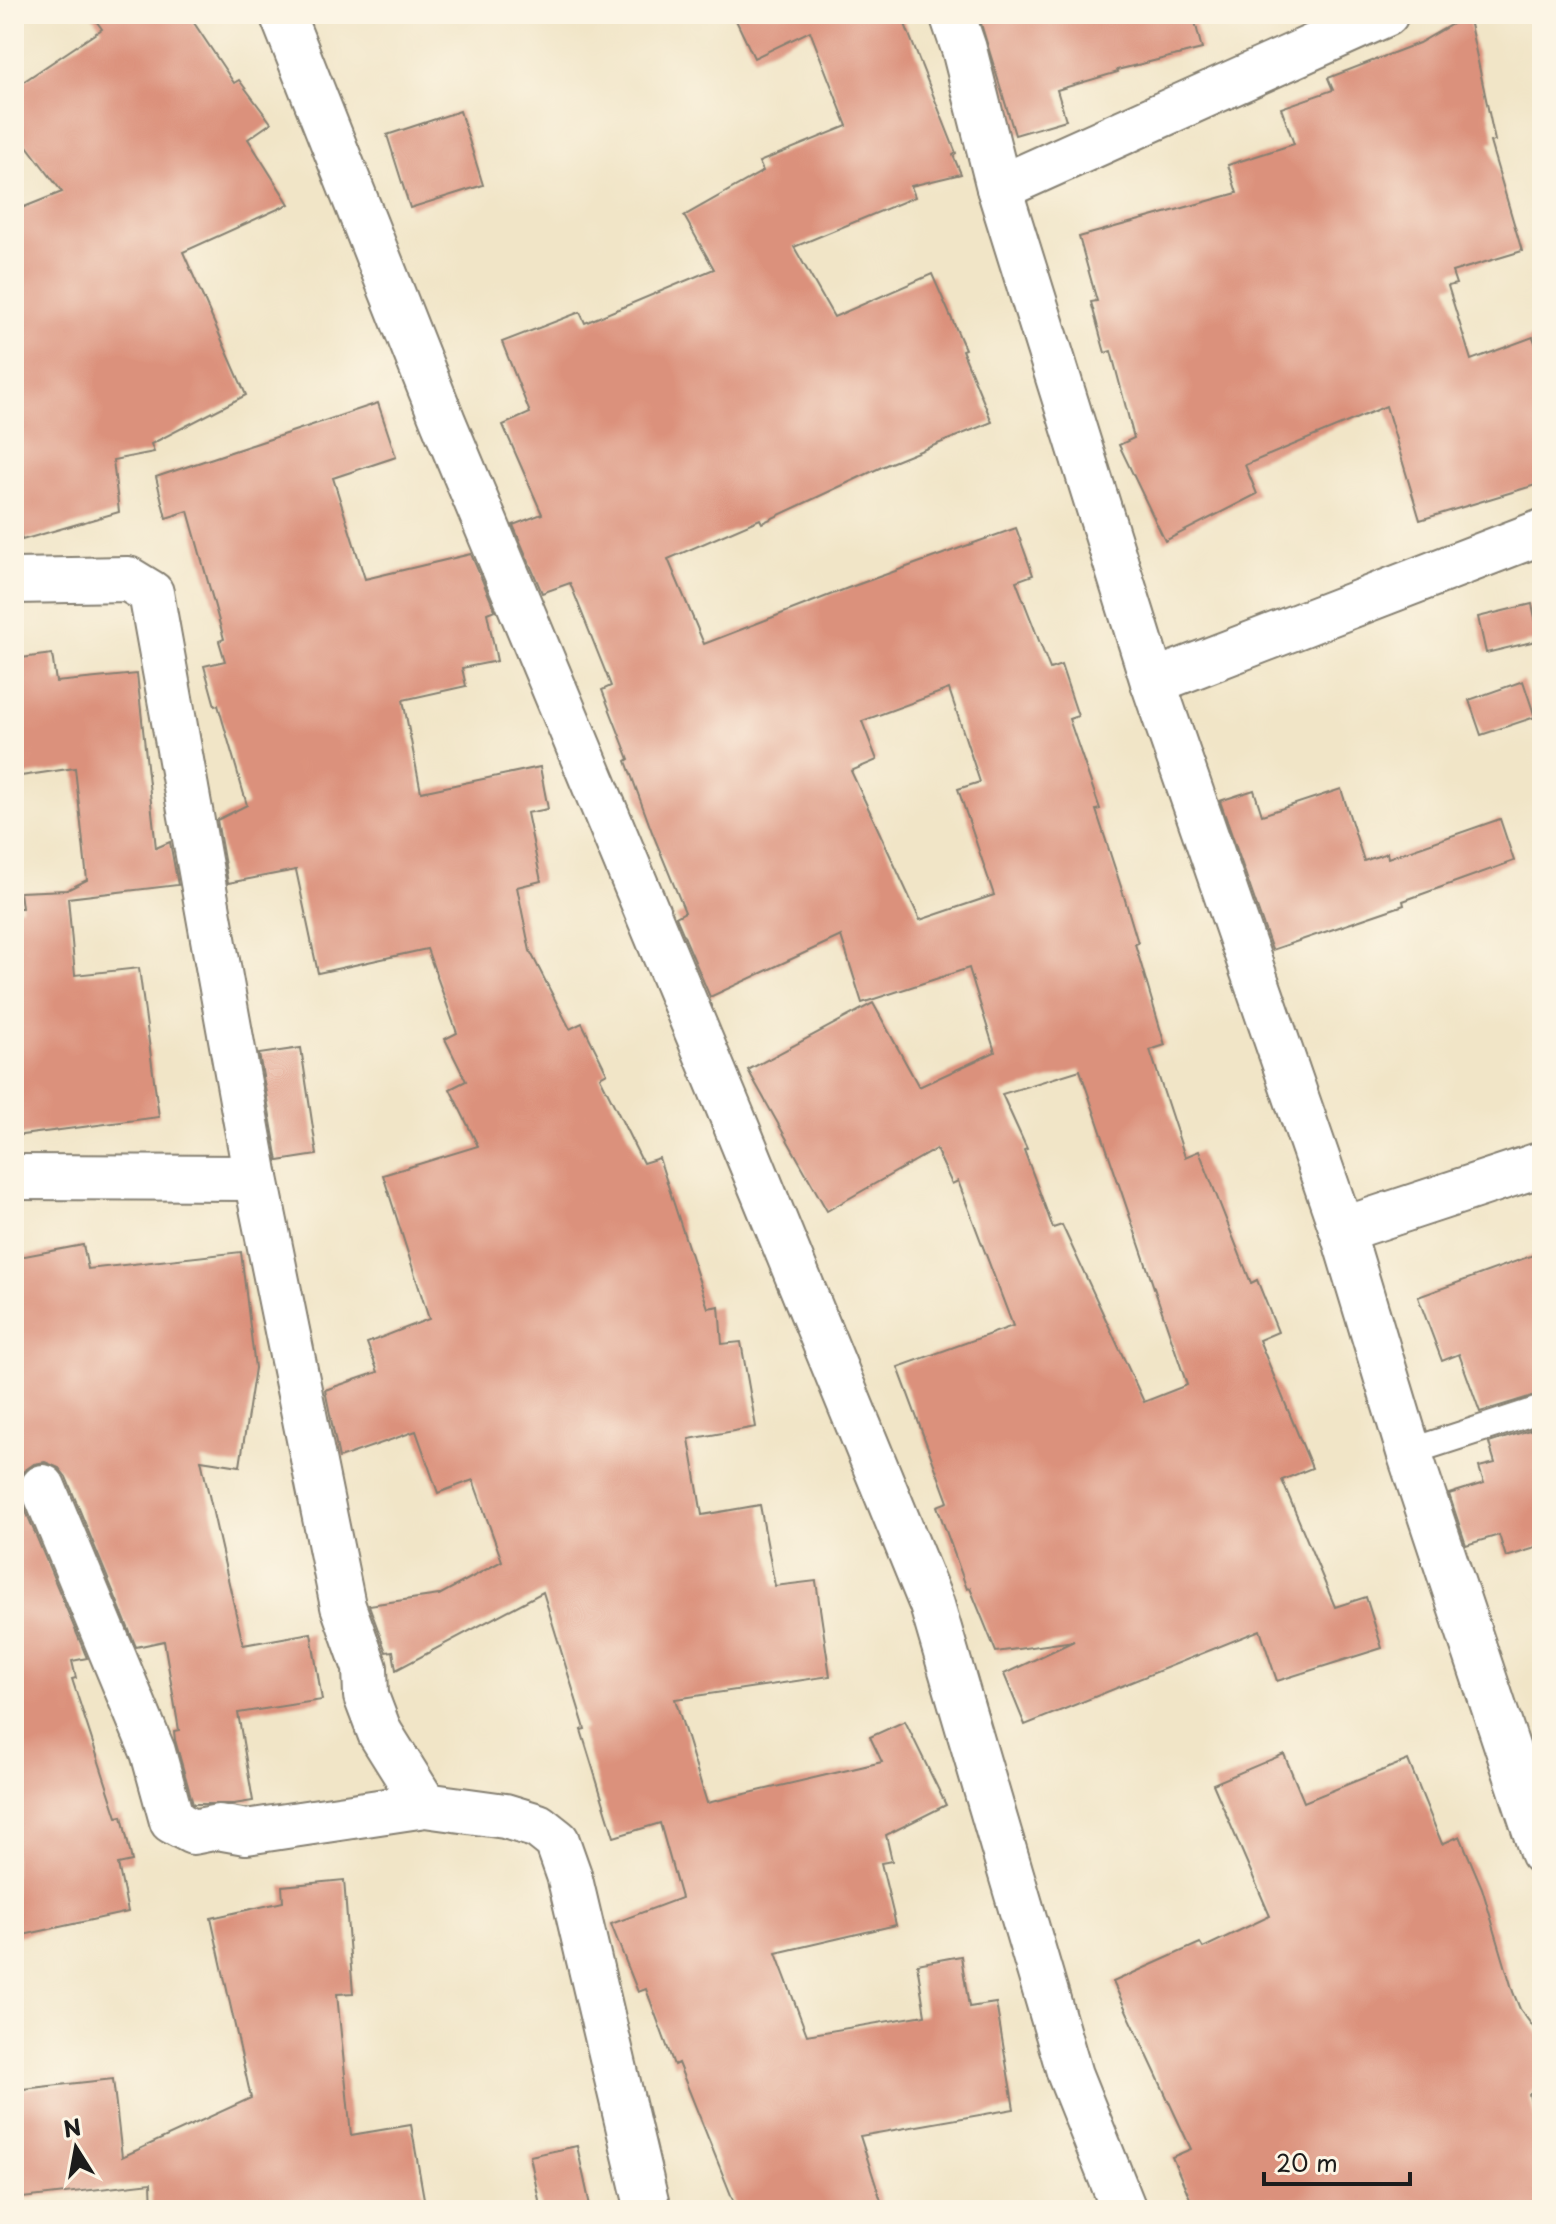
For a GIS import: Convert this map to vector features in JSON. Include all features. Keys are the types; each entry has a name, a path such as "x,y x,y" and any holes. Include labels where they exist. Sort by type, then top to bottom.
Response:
{"street":[{"path":"282,14 443,421 739,1131 932,1605 1070,2075 1124,2210"},
{"path":"952,14 964,49 999,188 1153,682 1342,1230 1409,1452 1542,1852"},
{"path":"999,188 1386,14"},
{"path":"1153,682 1542,532"},
{"path":"14,581 128,579 151,593 256,1178 343,1606 365,1668 366,1696 380,1733 425,1805"},
{"path":"1342,1230 1542,1164"},
{"path":"14,1177 256,1178"},
{"path":"43,1487 153,1752 172,1821 193,1832 218,1827 246,1832 425,1805 505,1816 538,1826 557,1841 569,1875 648,2210"}],"lane":[{"path":"1409,1452 1542,1409"}],"building":[{"path":"91,14 188,14 234,83 239,80 271,123 248,139 289,204 183,252 246,395 151,444 154,452 113,460 119,512 22,540 14,510 14,211 62,192 14,129 14,88 102,29"},
{"path":"733,14 901,14 956,153 953,155 961,174 911,186 915,197 794,247 834,317 932,274 965,349 962,350 992,422 888,464 762,523 760,519 668,559 704,644 1016,528 1033,575 1016,581 1050,669 1061,665 1078,716 1069,719 1100,809 1096,810 1138,943 1135,944 1165,1045 1150,1050 1185,1157 1199,1151 1251,1283 1257,1280 1278,1332 1259,1340 1312,1468 1282,1480 1335,1607 1366,1597 1382,1648 1277,1681 1260,1630 1025,1725 1004,1674 1074,1641 996,1652 970,1588 967,1589 937,1506 948,1502 898,1367 1013,1326 958,1181 952,1184 936,1149 827,1211 748,1070 873,1003 919,1087 995,1052 969,968 862,1003 841,936 710,997 676,917 685,912 626,761 629,759 602,690 611,686 570,583 542,593 513,525 542,514 503,425 530,413 502,342 580,312 585,323 714,269 684,216 763,171 759,162 847,126 810,31 754,58","holes":["949,689 980,782 958,789 994,895 920,920 851,771 877,760 862,721","1080,1070 1187,1385 1144,1402 1062,1225 1053,1228 1024,1150 1027,1149 1002,1094"]},
{"path":"978,14 1193,14 1202,49 1117,70 1057,90 1066,120 1015,135"},
{"path":"1468,15 1495,141 1490,142 1522,251 1452,272 1456,284 1448,286 1471,360 1533,337 1542,362 1542,483 1420,520 1386,406 1245,465 1257,494 1165,541 1119,445 1134,438 1111,351 1105,353 1091,302 1097,301 1079,237 1237,193 1228,165 1294,144 1281,108 1333,90 1328,78 1419,43"},
{"path":"460,111 483,185 410,208 387,135"},
{"path":"378,403 396,457 333,478 365,579 471,554 495,610 487,613 497,661 462,668 466,686 403,700 421,792 540,767 548,809 527,813 541,881 517,887 530,951 570,1029 582,1023 607,1073 600,1077 643,1163 659,1158 708,1308 719,1306 722,1344 741,1342 756,1427 689,1439 702,1515 760,1505 775,1586 816,1581 830,1676 675,1699 707,1803 882,1762 870,1737 905,1721 946,1805 886,1835 892,1861 881,1863 896,1925 776,1953 807,2035 925,2015 917,1964 961,1956 969,2007 996,2003 1014,2109 860,2136 884,2210 737,2210 678,2063 674,2065 646,1989 638,1992 611,1924 681,1898 660,1823 614,1837 543,1592 396,1670 393,1651 386,1652 369,1605 439,1595 502,1561 473,1480 438,1493 416,1431 339,1458 325,1390 378,1372 367,1343 429,1319 383,1175 478,1146 450,1089 466,1081 445,1039 457,1033 427,949 318,973 296,870 228,883 217,820 247,805 204,666 225,661 219,641 224,639 188,511 166,518 156,477"},
{"path":"1532,604 1540,640 1486,653 1478,617"},
{"path":"52,654 56,682 137,674 156,848 170,842 178,885 68,898 75,975 139,968 159,1117 14,1136 14,908 22,908 20,892 67,890 87,880 75,768 14,777 14,659"},
{"path":"1523,681 1535,717 1481,735 1469,700"},
{"path":"1341,789 1364,861 1387,853 1388,858 1500,819 1514,861 1403,901 1404,905 1272,950 1220,801 1254,790 1262,815"},
{"path":"301,1048 317,1155 278,1161 259,1054"},
{"path":"83,1245 88,1269 241,1252 255,1368 240,1466 201,1460 243,1645 311,1633 322,1700 238,1713 253,1801 193,1804 175,1740 174,1731 179,1730 164,1641 136,1647 66,1477 59,1468 45,1462 34,1464 24,1471 18,1483 20,1497 87,1658 72,1661 76,1678 72,1679 117,1817 122,1816 132,1861 118,1864 128,1912 14,1937 14,1258"},
{"path":"1542,1252 1542,1393 1480,1412 1459,1354 1442,1361 1418,1297"},
{"path":"1542,1426 1542,1546 1506,1557 1499,1535 1466,1545 1449,1494 1484,1483 1479,1467 1495,1463 1489,1443"},
{"path":"1284,1754 1304,1802 1408,1760 1442,1844 1460,1836 1482,1888 1513,1992 1520,2009 1542,2039 1542,2084 1529,2094 1542,2148 1542,2210 1195,2210 1172,2157 1191,2149 1113,1982 1200,1943 1203,1948 1270,1916 1213,1784"},
{"path":"344,1880 353,1993 337,1994 351,2135 411,2125 426,2210 152,2210 151,2183 14,2199 14,2090 113,2079 122,2157 251,2098 211,1918 283,1902 282,1886"},
{"path":"577,2146 591,2210 541,2210 530,2156"}]}
